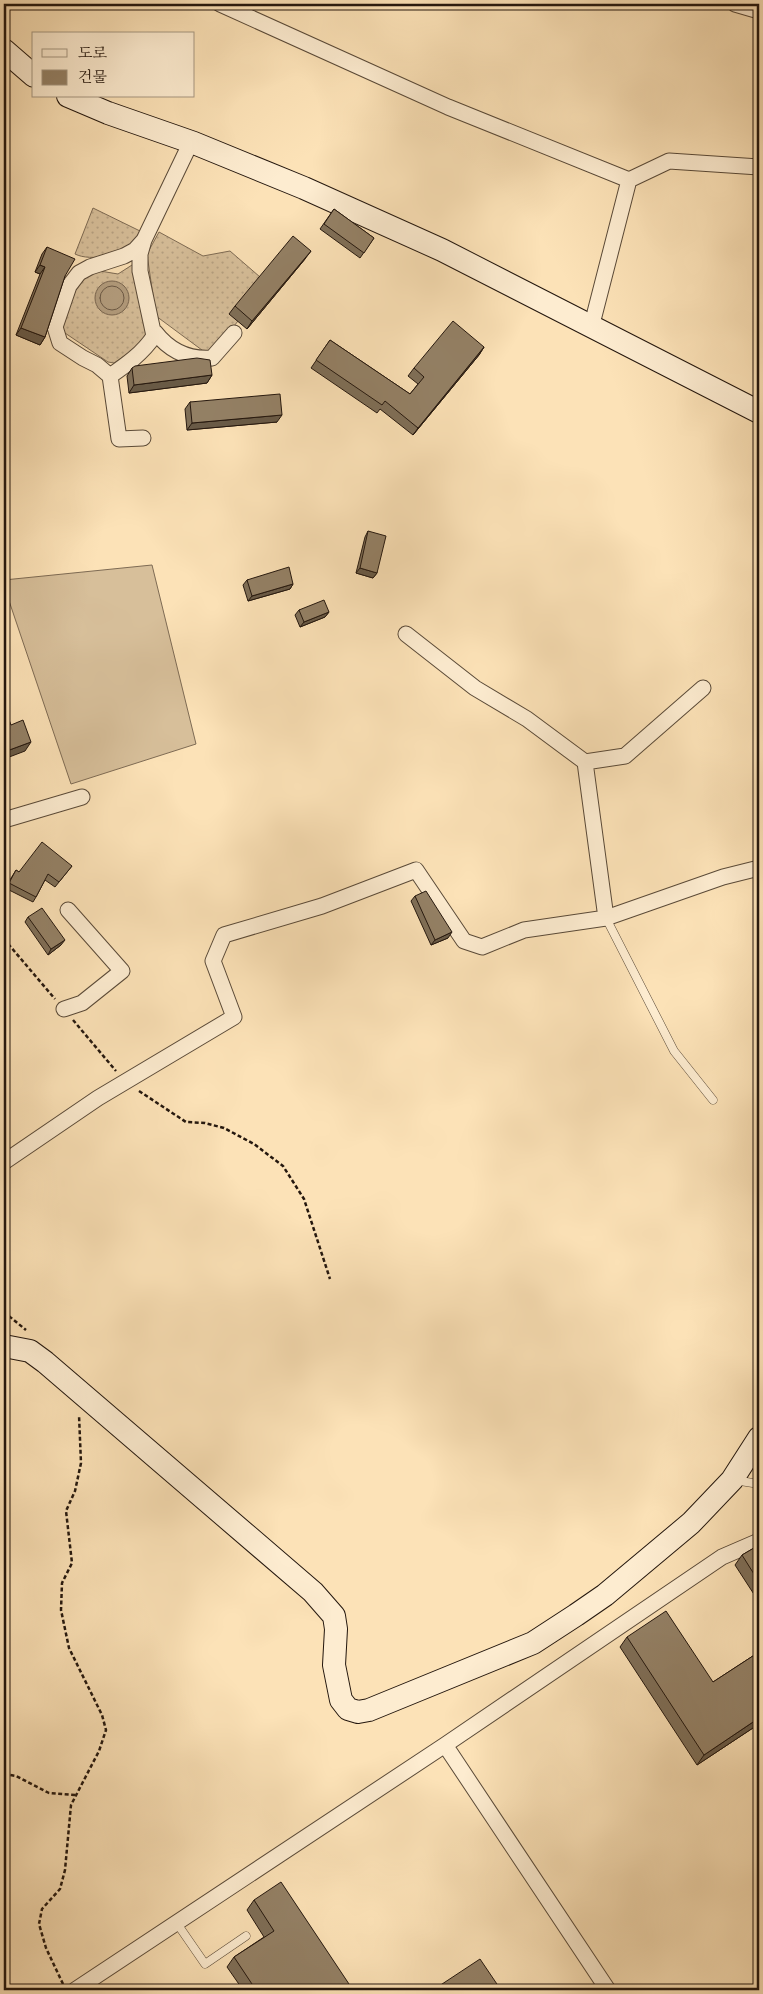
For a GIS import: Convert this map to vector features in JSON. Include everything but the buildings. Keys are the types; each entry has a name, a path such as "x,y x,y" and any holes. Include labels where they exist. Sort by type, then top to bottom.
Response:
{"street":[{"path":"220,4 448,107 629,180 670,161 759,166"},
{"path":"736,4 759,11"},
{"path":"4,50 32,74"},
{"path":"73,98 304,188 442,250 520,289 591,328 759,412"},
{"path":"110,376 148,346 154,336 140,271 140,254 144,240 190,142"},
{"path":"591,328 629,180"},
{"path":"143,438 119,439 110,376 97,364 83,358 60,343 55,327 69,286 79,273 136,250 144,240"},
{"path":"154,332 164,344 177,352 204,359 212,358 234,333"},
{"path":"406,634 475,688 527,719 585,762 625,756 703,688"},
{"path":"585,762 606,918"},
{"path":"4,820 82,797"},
{"path":"4,1162 98,1098 234,1017 214,961 224,935 322,906 416,870 464,941 482,947 524,930 606,918 723,876 759,868"},
{"path":"64,1009 82,1003 122,971 68,910"},
{"path":"4,1346 30,1351 313,1592 334,1616 336,1629 334,1665 342,1700 348,1708 358,1712 369,1710 533,1643 550,1633 605,1595 691,1523 732,1480 759,1438"},
{"path":"75,1990 445,1745 722,1557 759,1542"},
{"path":"445,1745 608,1990"}],"lane":[{"path":"606,918 674,1050 713,1100"},
{"path":"732,1480 759,1484"},
{"path":"176,1922 205,1964 246,1936"}],"path":[{"path":"125,1082 186,1122 205,1123 224,1128 254,1144 283,1166 304,1199 330,1280"},
{"path":"66,1990 46,1948 39,1924 42,1909 60,1889 65,1870 71,1805 99,1750 106,1730 102,1715 69,1648 61,1610 62,1583 72,1563 66,1510 74,1491 81,1463 77,1391"},
{"path":"4,1774 16,1776 49,1793 76,1795"}],"shaded area":[{"path":"93,208 140,231 135,240 122,250 106,256 89,257 75,254"},
{"path":"159,232 203,256 230,251 260,277 238,321 210,356 156,316 147,254"},
{"path":"132,265 135,267 150,331 140,345 114,363 108,362 62,331 62,326 80,279 100,271 118,274"},
{"path":"152,565 196,744 71,784 4,586 4,580"}],"water":[{"path":"112,281 119,282 124,286 128,291 128,305 124,310 119,314 112,315 105,314 100,310 96,305 95,298 96,291 100,286 105,282"}]}
